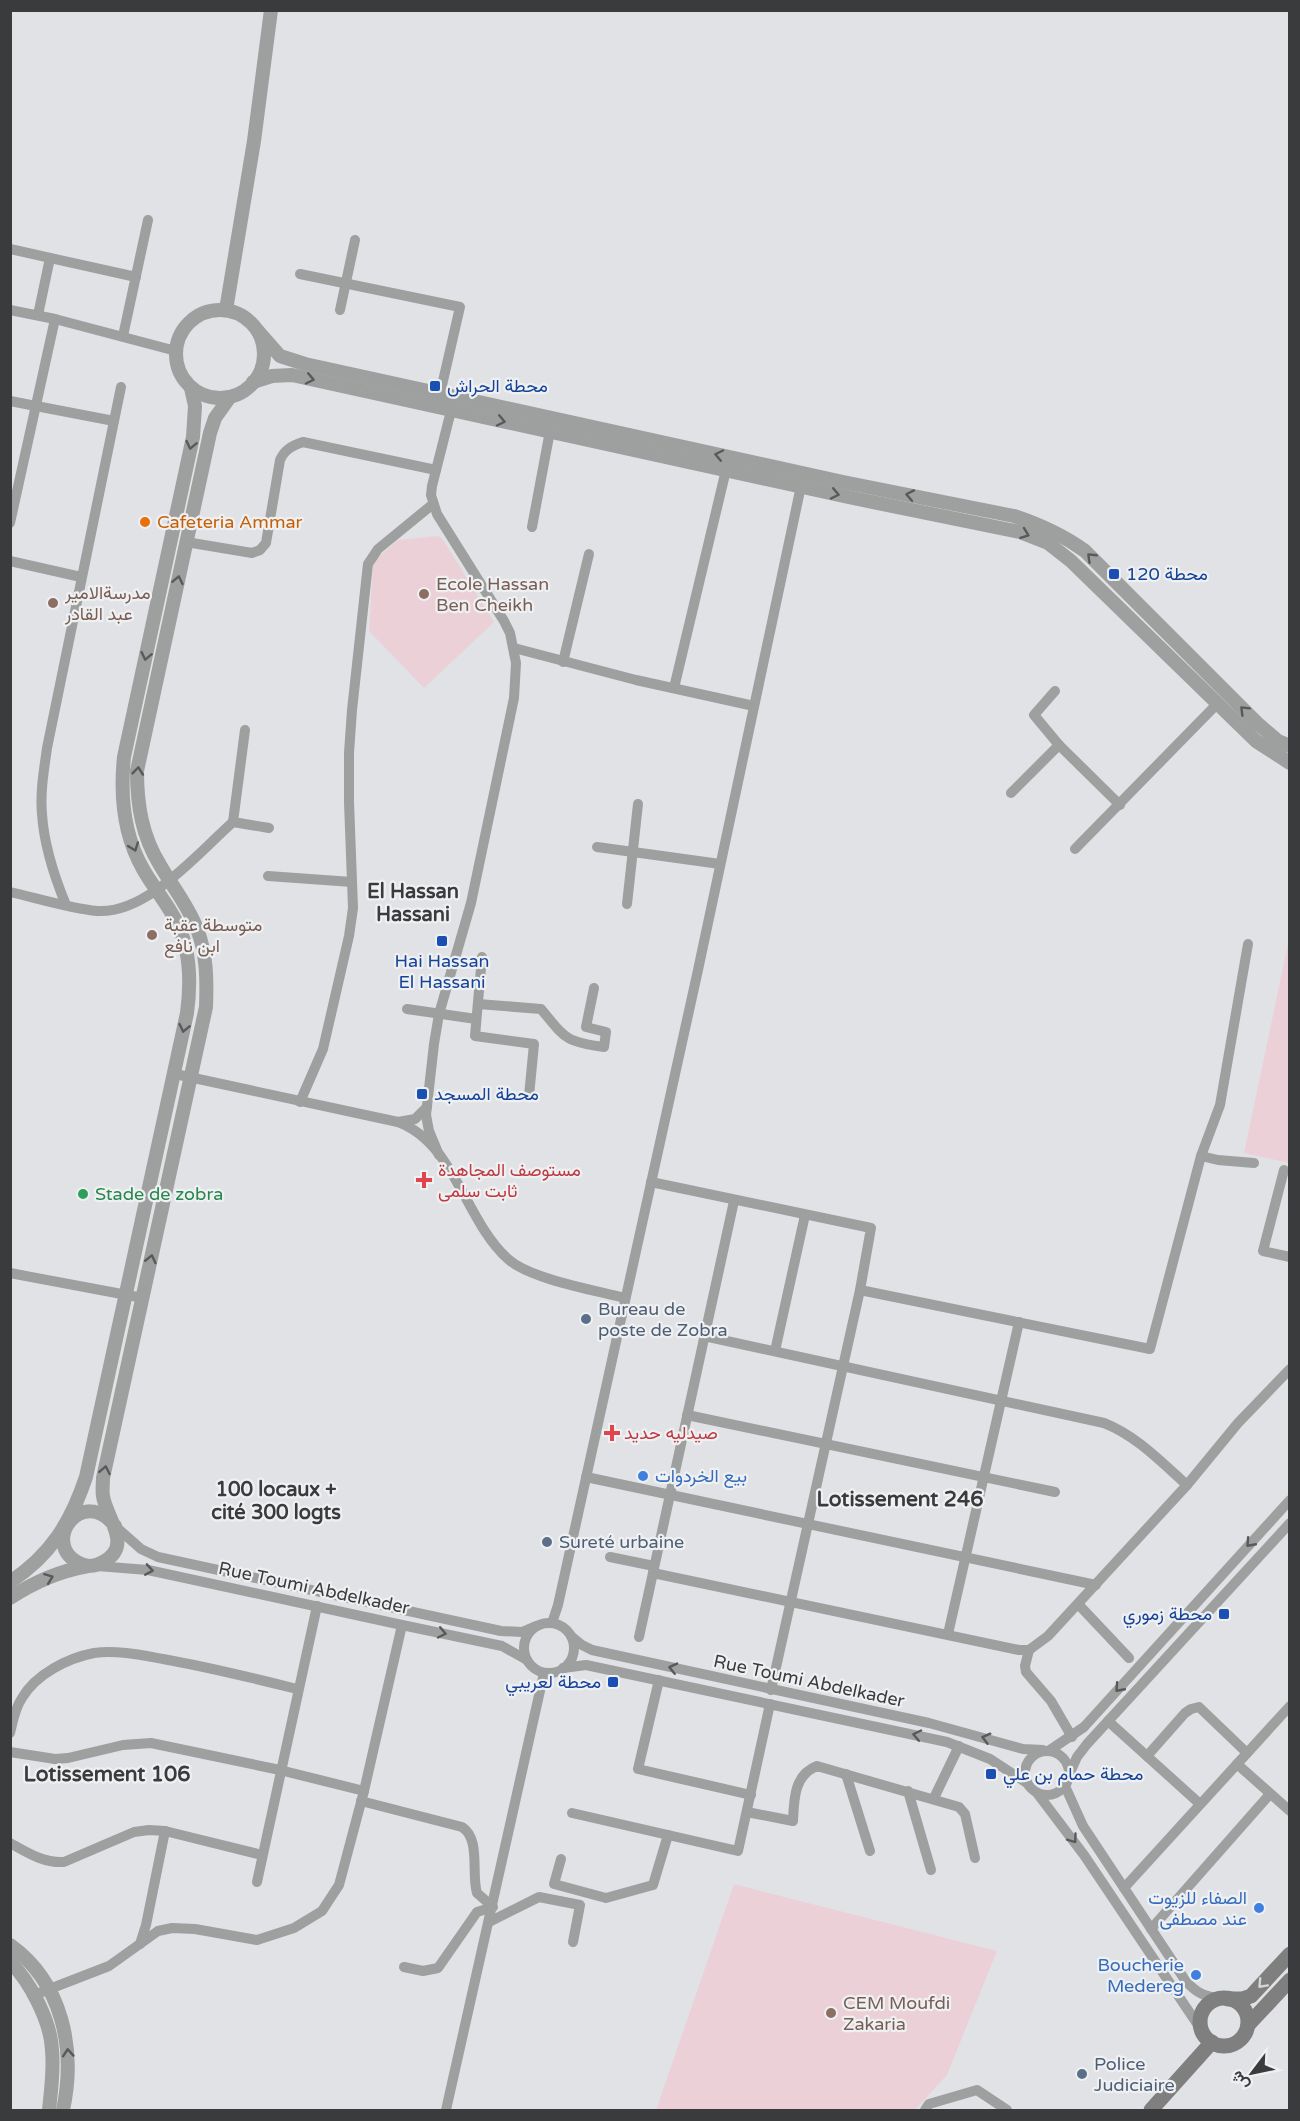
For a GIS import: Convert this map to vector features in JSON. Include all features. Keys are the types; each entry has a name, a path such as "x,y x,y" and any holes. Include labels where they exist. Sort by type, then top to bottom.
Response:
{"main road":[{"path":"1224,1999 1236,2001 1245,2009 1248,2025 1246,2033 1234,2044 1226,2046 1208,2038 1201,2022 1206,2007 1224,1999 1242,1999 1251,1996 1290,1954"},
{"path":"1248,2025 1290,1980"},
{"path":"1151,2110 1208,2038"}],"street":[{"path":"226,310 254,141 271,10"},
{"path":"123,336 148,219"},
{"path":"340,310 355,240"},
{"path":"10,249 136,277"},
{"path":"38,315 50,258"},
{"path":"300,274 460,307 440,394"},
{"path":"10,310 55,319 176,351"},
{"path":"258,331 263,345 264,361 258,377 248,388 230,397 219,398 204,395 191,388 181,376 176,361 176,351 182,330 192,318 205,311 234,311 248,319 280,356 305,364 440,394 453,403 550,432 1020,532 1048,543 1071,561 1256,741 1290,763"},
{"path":"10,524 55,319"},
{"path":"253,382 272,376 292,375 453,403 1014,516 1039,524 1064,536 1086,551 1257,723 1278,741 1290,746"},
{"path":"66,905 47,845 42,813 42,782 81,577 121,387"},
{"path":"90,1566 81,1564 67,1552 63,1542 63,1533 86,1477 175,1074 190,989 184,940 177,923 142,868 128,832 121,793 124,757 193,437 195,406 191,388"},
{"path":"10,1598 29,1586 73,1569 99,1565 114,1553 117,1544 118,1535 103,1496 103,1478 191,1079 206,1007 207,984 204,956 198,932 190,913 149,844 142,823 137,798 137,771 210,433 215,418 230,397"},
{"path":"10,401 114,421"},
{"path":"439,1155 429,1131 426,1107 439,1014 471,903 514,698 516,676 514,648 504,621 433,504 431,495 453,403"},
{"path":"532,527 550,432"},
{"path":"186,542 252,553 260,550 266,543 280,460 284,452 293,445 303,442 436,470"},
{"path":"674,688 726,470"},
{"path":"552,1623 651,1182 801,486"},
{"path":"300,1102 323,1049 332,1016 353,908 349,753 368,564 378,549 433,504"},
{"path":"563,662 589,554"},
{"path":"10,561 81,577"},
{"path":"514,648 563,662 754,705"},
{"path":"1054,691 1034,715 1059,745 1120,805"},
{"path":"1075,849 1217,704"},
{"path":"10,892 95,911 128,907 157,891 233,822 245,730"},
{"path":"1011,793 1059,745"},
{"path":"627,904 638,804"},
{"path":"233,822 268,828"},
{"path":"597,847 720,864"},
{"path":"268,876 352,882"},
{"path":"860,1290 1150,1348 1201,1156 1220,1106 1248,944"},
{"path":"482,957 475,1036 534,1044 529,1096"},
{"path":"478,1004 540,1009 570,1041 604,1047 606,1032 586,1028 594,988"},
{"path":"407,1009 476,1019"},
{"path":"175,1074 398,1122 412,1127 439,1155 492,1239 509,1260 534,1274 625,1298"},
{"path":"398,1122 414,1119 426,1107"},
{"path":"1201,1156 1254,1163"},
{"path":"1284,1170 1263,1251 1290,1257"},
{"path":"651,1182 871,1228 860,1290 771,1690"},
{"path":"639,1637 734,1200"},
{"path":"775,1351 805,1215"},
{"path":"10,1273 143,1298"},
{"path":"948,1634 1019,1322"},
{"path":"704,1336 1104,1423 1138,1441 1187,1485"},
{"path":"610,1557 654,1570 791,1602 1019,1650 1029,1650 1048,1636 1078,1604 1187,1485 1238,1423 1290,1369"},
{"path":"687,1415 1055,1492"},
{"path":"586,1477 1096,1584"},
{"path":"1208,2038 1084,1855 1027,1783 1024,1775 1028,1760 1033,1755 1072,1737 1084,1727 1290,1500"},
{"path":"10,1582 51,1547 73,1517 82,1512 101,1513 115,1526"},
{"path":"1037,1793 1052,1794 1067,1780 1082,1750 1290,1523"},
{"name":"Rue Toumi Abdelkader","path":"115,1526 141,1549 158,1557 501,1631 522,1632 536,1626"},
{"name":"Rue Toumi Abdelkader","path":"90,1566 148,1570 317,1606 502,1646 527,1660"},
{"path":"1078,1604 1129,1658"},
{"path":"257,1882 297,1689 317,1606"},
{"path":"552,1623 561,1626 571,1636 574,1644 573,1653 570,1662 563,1668 556,1672 544,1672 532,1667 527,1660 524,1652 525,1640 536,1626 552,1623"},
{"path":"34,1995 109,1966 158,1931 172,1928 216,1931 244,1939 258,1940 294,1928 322,1911 339,1885 363,1796 402,1625"},
{"name":"Rue Toumi Abdelkader","path":"571,1636 592,1650 929,1723 1023,1749 1046,1750"},
{"path":"1029,1650 1025,1665 1026,1672 1051,1701 1072,1737"},
{"path":"10,1733 20,1700 40,1678 74,1659 94,1653 133,1653 297,1689"},
{"name":"Rue Toumi Abdelkader","path":"563,1668 586,1665 959,1746 990,1759 1027,1783"},
{"path":"446,2110 544,1672"},
{"path":"659,1680 638,1769 751,1795"},
{"path":"572,1813 738,1851 770,1704"},
{"path":"1124,1888 1290,1706"},
{"path":"1147,1756 1185,1713 1199,1707 1247,1752"},
{"path":"1108,1721 1200,1804"},
{"path":"10,1752 55,1759 123,1745 151,1743 280,1770 462,1827 467,1831 472,1843 477,1893 493,1907"},
{"path":"934,1798 959,1746"},
{"path":"1046,1750 1064,1758 1068,1767 1067,1780 1083,1826 1185,1980 1203,1996 1224,1999"},
{"path":"1237,1764 1290,1811"},
{"path":"747,1812 794,1821 794,1791 808,1770 817,1766 959,1807 965,1814 975,1858"},
{"path":"846,1774 870,1851"},
{"path":"908,1791 931,1870"},
{"path":"1151,1929 1270,1794"},
{"path":"10,1843 52,1863 64,1862 134,1832 149,1830 262,1855"},
{"path":"140,1944 165,1832"},
{"path":"561,1858 554,1884 606,1898 653,1885 668,1835"},
{"path":"489,1922 540,1897 580,1905 573,1942"},
{"path":"404,1967 423,1971 438,1968 477,1912 493,1907"},
{"path":"10,1945 37,1969 63,2020 67,2039 68,2087 63,2110"},
{"path":"10,1962 34,1995 46,2023 52,2047 48,2110"},
{"path":"925,2110 928,2104 977,2090 1007,2110"}],"shaded area":[{"name":"Ecole Hassan Ben Cheikh","path":"437,536 442,538 494,622 424,688 369,631 373,566 375,560 398,540"},
{"path":"1289,939 1289,1163 1244,1153"},
{"name":"CEM Moufdi Zakaria","path":"734,1884 997,1951 947,2075 915,2110 656,2110"}],"place":[{"name":"محطة الحراش","path":"435,386"},
{"name":"Cafeteria Ammar","path":"145,522"},
{"name":"محطة 120","path":"1114,574"},
{"name":"Ecole Hassan Ben Cheikh","path":"424,594"},
{"name":"مدرسةالامير عبد القادر","path":"53,603"},
{"name":"متوسطة عقبة ابن نافع","path":"152,935"},
{"name":"Hai Hassan El Hassani","path":"442,941"},
{"name":"محطة المسجد","path":"422,1094"},
{"name":"مستوصف المجاهدة ثابت سلمى","path":"424,1180"},
{"name":"Stade de zobra","path":"83,1194"},
{"name":"Bureau de poste de Zobra","path":"586,1319"},
{"name":"صيدليه حديد","path":"612,1433"},
{"name":"بيع الخردوات","path":"643,1476"},
{"name":"Sureté urbaine","path":"547,1542"},
{"name":"محطة زموري","path":"1224,1614"},
{"name":"محطة لعريبي","path":"613,1682"},
{"name":"محطة حمام بن علي","path":"991,1774"},
{"name":"الصفاء للزيوت عند مصطفى","path":"1259,1908"},
{"name":"Boucherie Medereg","path":"1196,1975"},
{"name":"CEM Moufdi Zakaria","path":"831,2013"},
{"name":"Police Judiciaire","path":"1082,2074"}],"district":[{"name":"El Hassan Hassani","path":"413,904"},
{"name":"Lotissement 246","path":"900,1499"},
{"name":"100 locaux + cité 300 logts","path":"276,1502"},
{"name":"Lotissement 106","path":"107,1774"}]}
